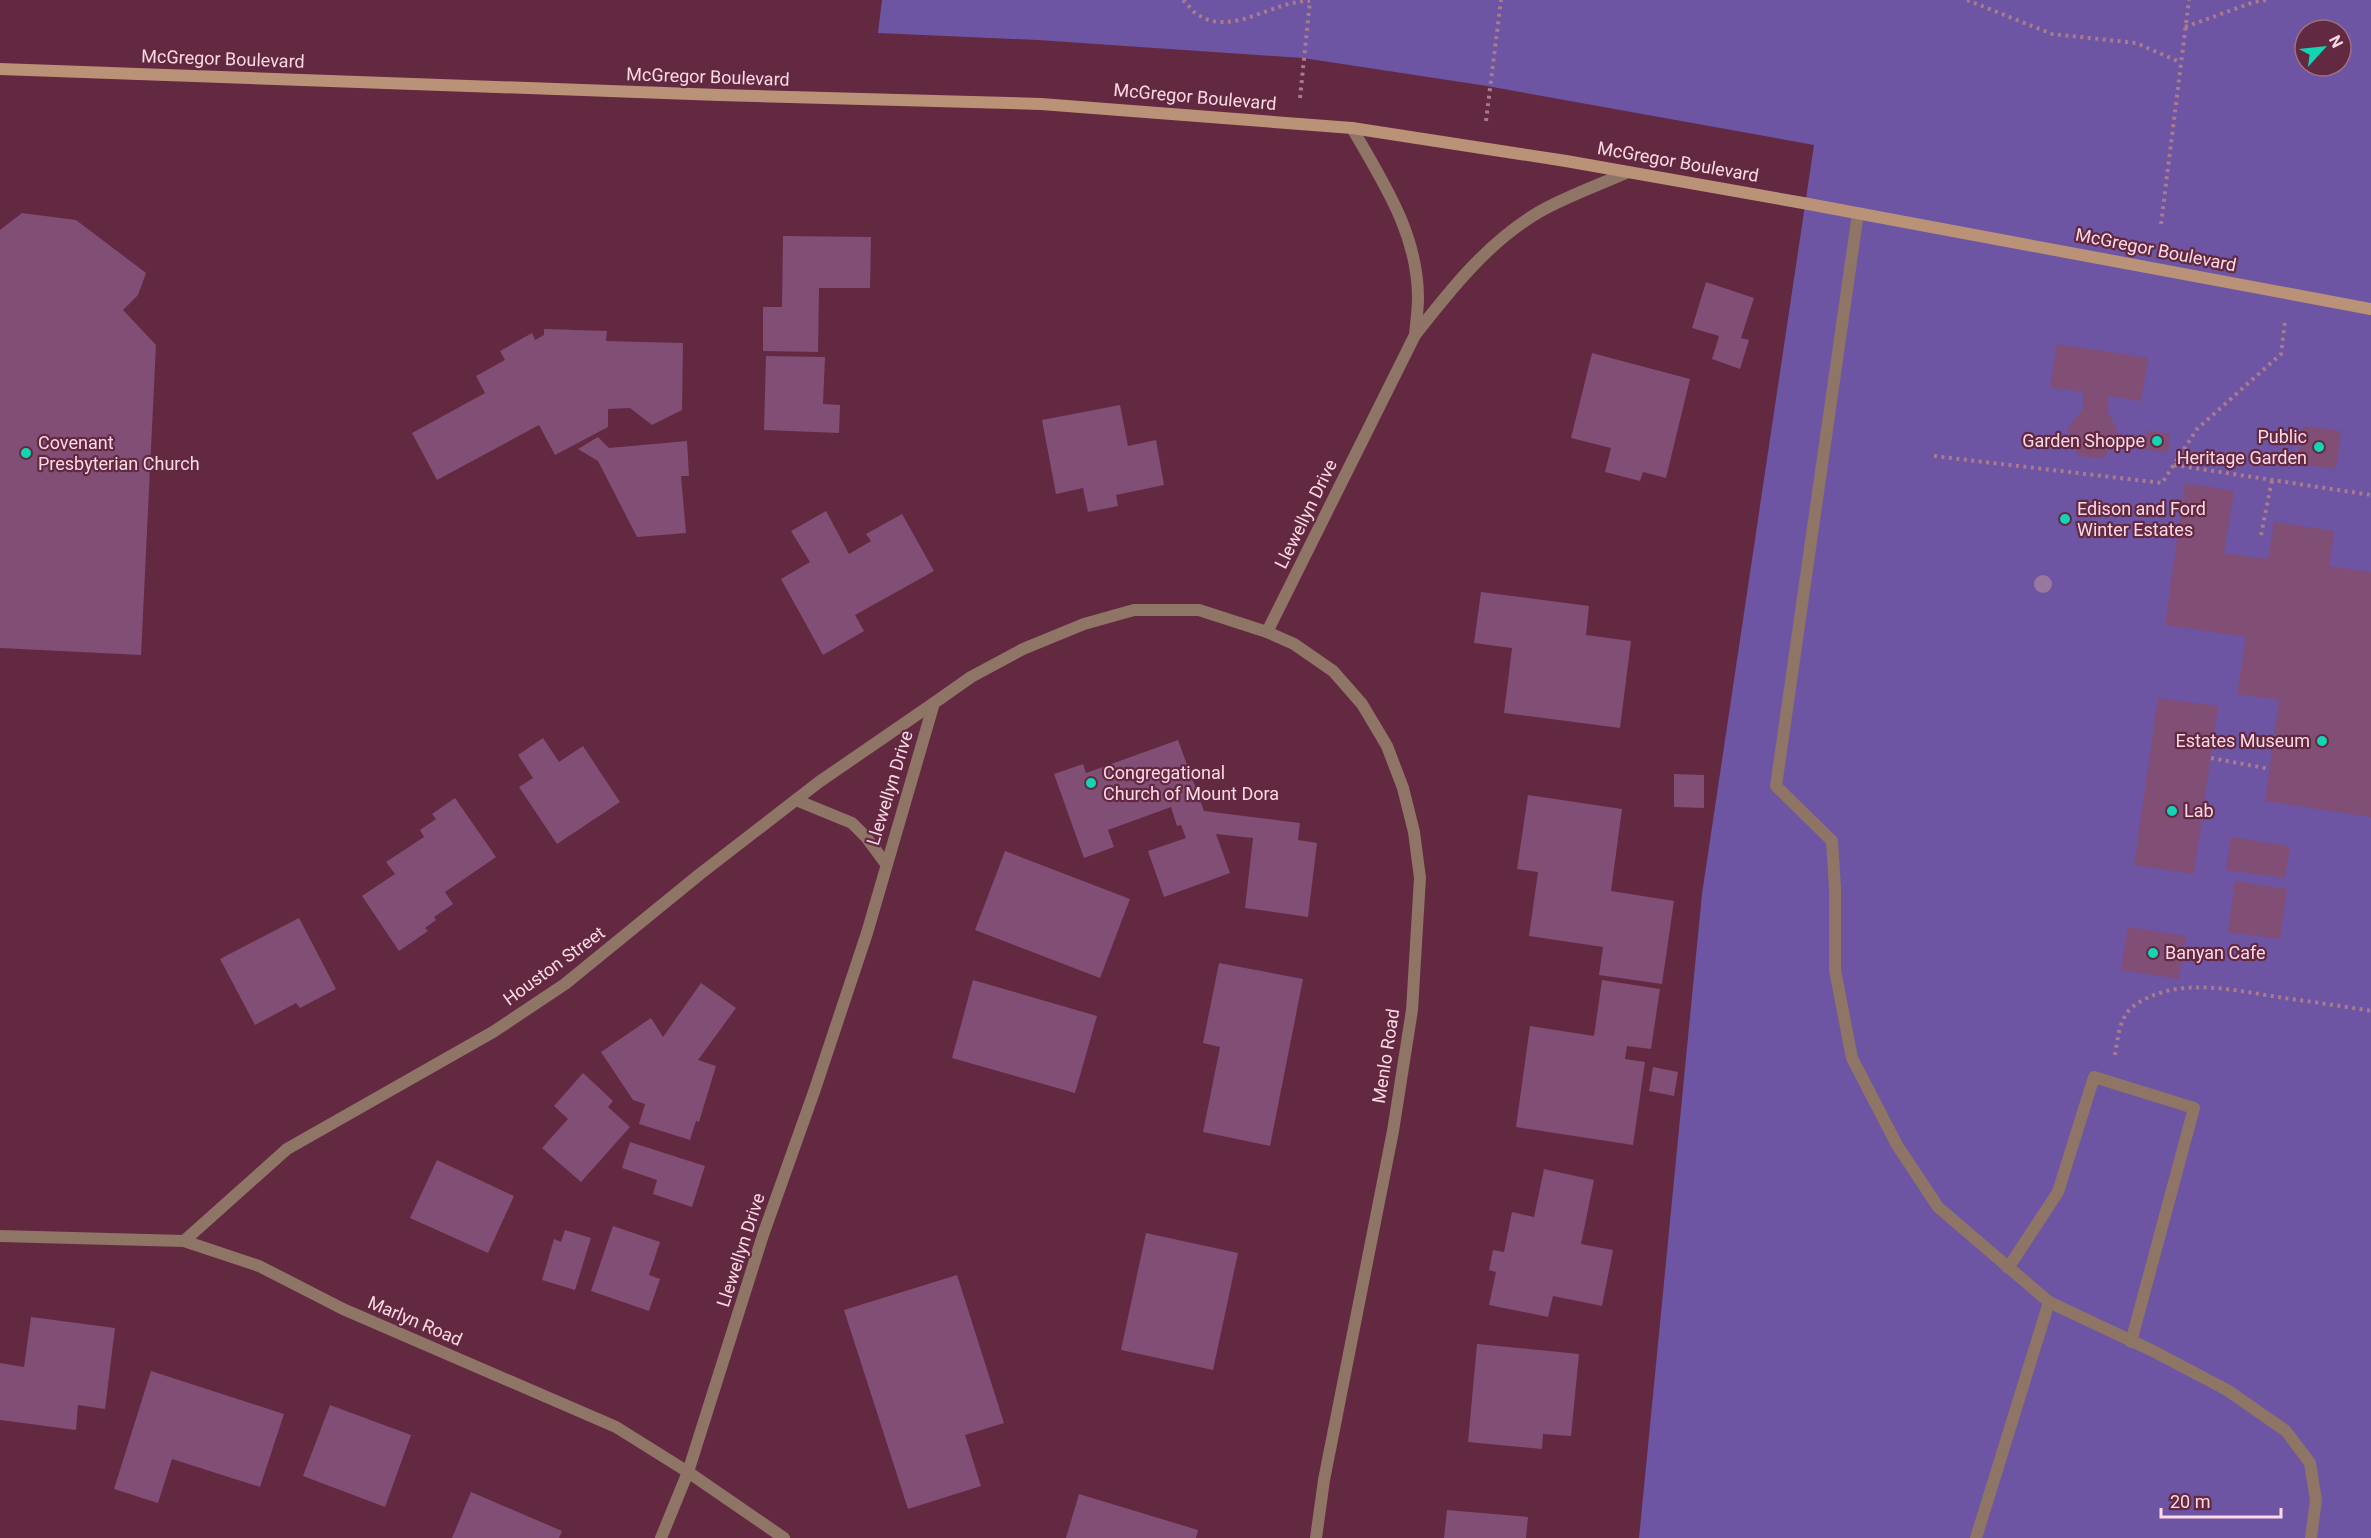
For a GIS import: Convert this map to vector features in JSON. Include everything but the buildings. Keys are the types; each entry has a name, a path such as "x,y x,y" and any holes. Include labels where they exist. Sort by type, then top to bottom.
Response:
{"main road":[{"name":"McGregor Boulevard","path":"0,69 731,96 1041,104 1353,128 1628,172 2371,309"}],"street":[{"name":"Llewellyn Drive","path":"1353,128 1397,206 1413,253 1418,298 1414,335"},
{"name":"Llewellyn Drive","path":"1267,633 1414,335 1455,283 1491,247 1539,212 1628,172"},
{"path":"1858,213 1776,786 1832,841 1835,888 1835,970 1851,1058 1897,1145 1938,1207 2008,1268 2049,1302 2227,1390 2286,1431 2310,1464 2316,1500 2311,1538"},
{"path":"934,703 971,677 1023,649 1084,624 1134,610 1199,610 1267,633"},
{"name":"Menlo Road","path":"1267,633 1294,644 1333,671 1362,704 1387,746 1403,788 1414,832 1420,878 1412,1010 1395,1120 1324,1480 1316,1538"},
{"name":"Llewellyn Drive","path":"661,1538 688,1472 763,1235 867,933 934,703"},
{"name":"Houston Street","path":"184,1241 287,1149 493,1032 565,984 796,800 934,703"},
{"path":"796,800 852,823 866,837 886,864"},
{"path":"2008,1268 2058,1192 2094,1077 2194,1108 2132,1342"},
{"name":"Marlyn Road","path":"0,1236 184,1241 259,1266 343,1309 616,1427 688,1472 784,1538"},
{"path":"1976,1538 2049,1302"}],"path":[{"path":"1183,0 1197,15 1220,22 1235,20 1288,3 1310,1 1298,124"},
{"path":"1483,148 1501,0"},
{"path":"1967,0 2052,34 2136,43 2180,62"},
{"path":"2161,224 2189,0"},
{"path":"2185,27 2254,2 2267,0"},
{"path":"1934,456 2162,483 2197,429 2281,354 2287,293"},
{"path":"2174,465 2371,495"},
{"path":"2261,535 2272,480"},
{"path":"2211,758 2270,769"},
{"path":"2110,1081 2122,1021 2134,1005 2160,994 2186,988 2218,988 2371,1011"}],"shaded area":[{"name":"Edison and Ford Winter Estates","path":"882,0 2371,0 2371,1538 1639,1538 1702,894 1814,145 1487,86 1303,58 1038,40 878,33"}],"place":[{"name":"Garden Shoppe","path":"2157,441"},
{"name":"Public Heritage Garden","path":"2319,447"},
{"name":"Covenant Presbyterian Church","path":"26,453"},
{"name":"Edison and Ford Winter Estates","path":"2065,519"},
{"name":"Estates Museum","path":"2322,741"},
{"name":"Congregational Church of Mount Dora","path":"1091,783"},
{"name":"Lab","path":"2172,811"},
{"name":"Banyan Cafe","path":"2153,953"}]}
